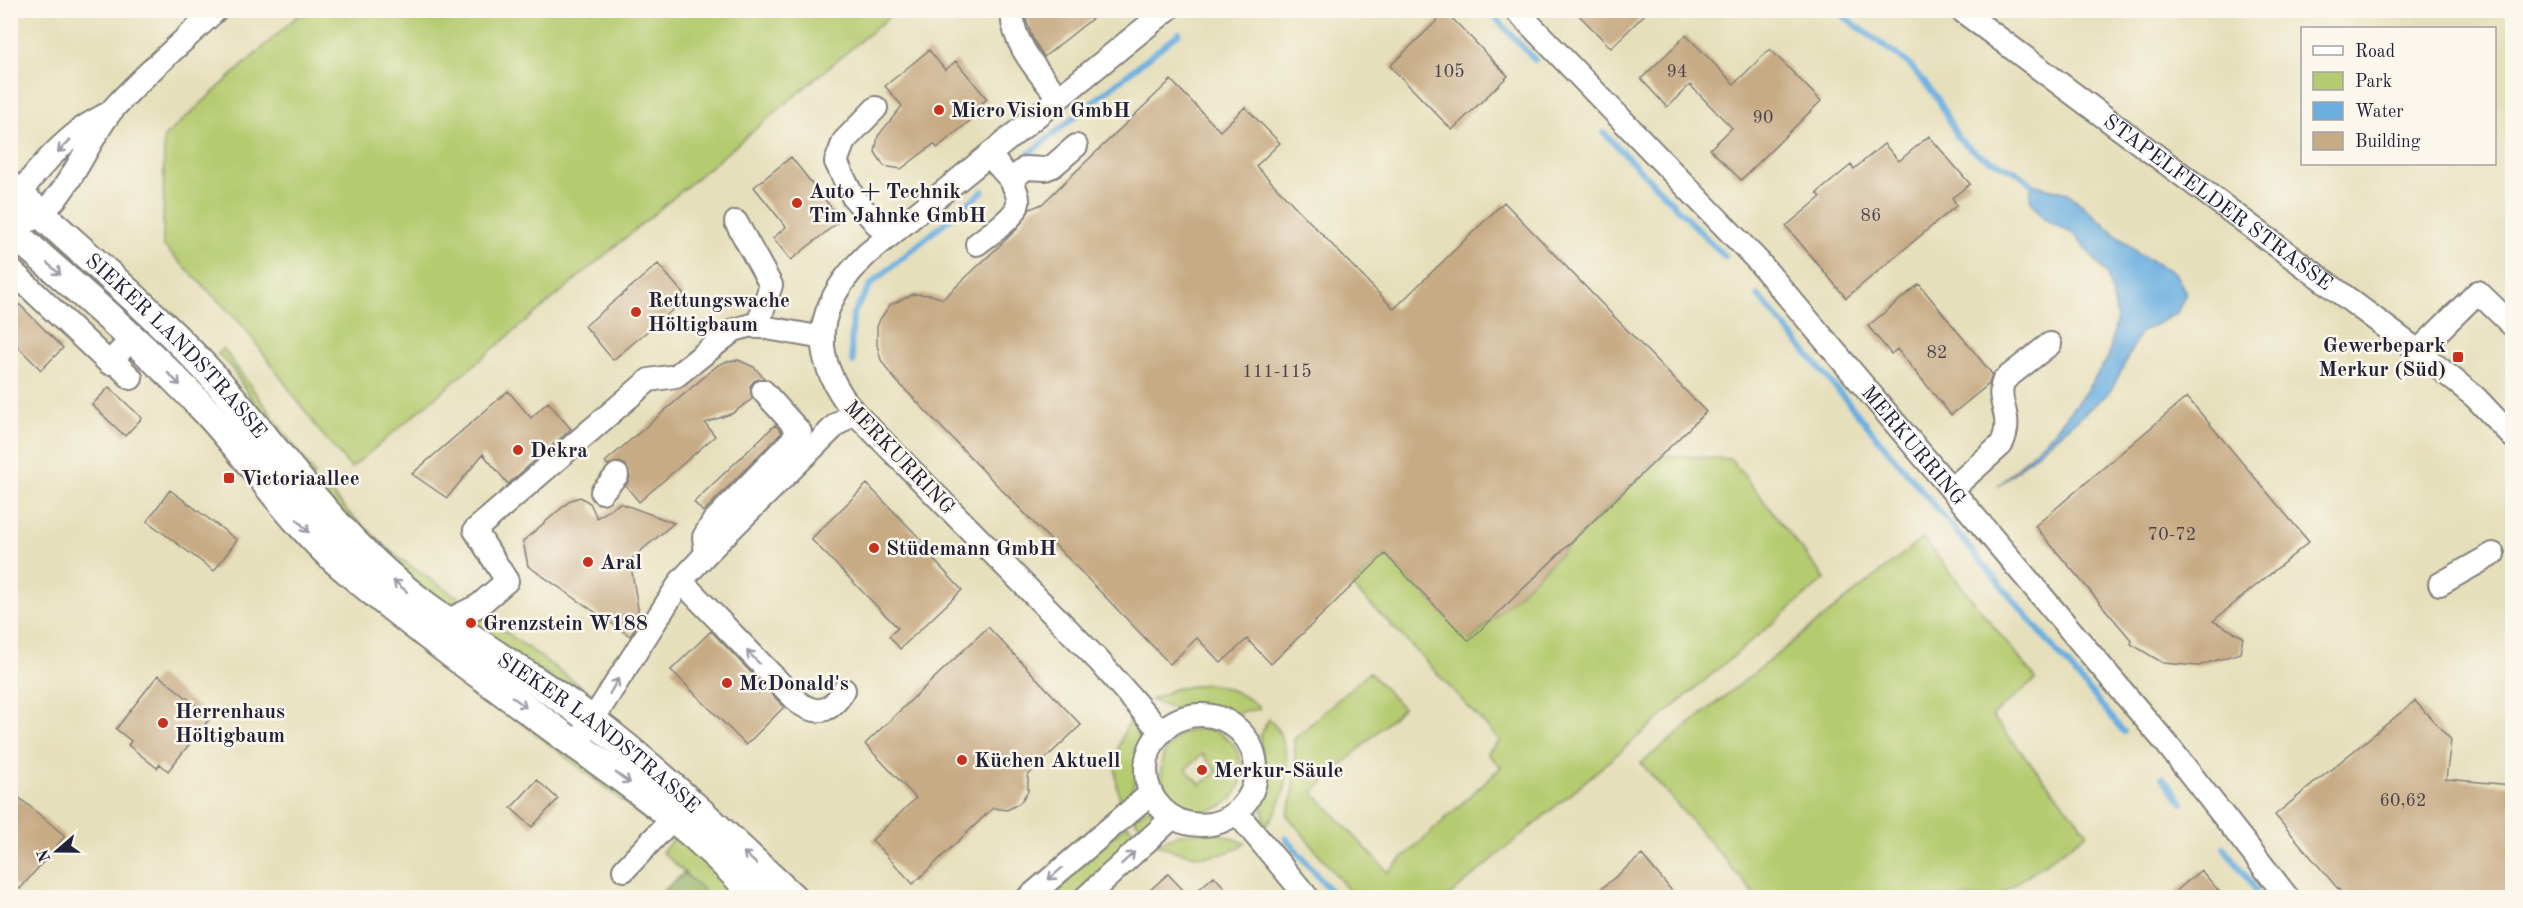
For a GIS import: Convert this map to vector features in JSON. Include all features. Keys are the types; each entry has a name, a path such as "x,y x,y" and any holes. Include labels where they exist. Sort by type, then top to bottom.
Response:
{"main road":[{"name":"SIEKER LANDSTRASSE","path":"13,198 40,214 165,328 221,385 357,546 407,591 593,721 676,791 794,897"},
{"name":"SIEKER LANDSTRASSE","path":"10,229 132,339 206,411 292,514 345,568 674,817 757,897"},
{"path":"132,339 165,328"}],"street":[{"path":"13,198 80,130 111,112 216,10"},
{"path":"1013,10 1014,29 1018,40 1059,98"},
{"name":"MERKURRING","path":"1161,732 1099,661 854,412 831,378 823,351 823,338 825,317 837,287 854,267 1167,10"},
{"name":"MERKURRING","path":"1516,10 1758,261 2166,744 2288,897"},
{"name":"STAPELFELDER STRASSE","path":"1960,10 2418,351 2475,397 2512,420"},
{"path":"876,108 844,141 836,162 853,197 888,237"},
{"path":"10,229 40,214 75,171 111,112"},
{"path":"1011,180 1026,168 1045,169 1053,165 1076,146"},
{"path":"977,244 1015,214 1018,206 1018,197 1011,180 989,155"},
{"path":"736,222 771,285 757,327"},
{"path":"10,269 109,363 132,339"},
{"path":"2418,351 2478,292 2512,325"},
{"path":"447,621 484,603 507,581 475,530 649,380 676,376 734,330 751,326 823,338"},
{"path":"1952,489 2001,445 2008,428 2001,387 2004,380 2050,344"},
{"path":"112,359 130,378"},
{"path":"706,554 704,537 713,522 800,432 763,391"},
{"name":"STAPELFELDER STRASSE","path":"2475,397 2512,436"},
{"path":"576,744 593,721 634,651 681,581 836,425 854,412"},
{"path":"2440,584 2493,554"},
{"path":"681,581 793,698 807,708 816,711 825,710 837,700 844,690"},
{"path":"1202,715 1221,719 1241,734 1252,751 1255,772 1249,796 1236,812 1220,821 1203,825 1190,824 1173,817 1162,808 1151,793 1146,776 1146,763 1152,746 1161,732 1178,720 1202,715"},
{"path":"1028,897 1151,793"},
{"path":"1236,812 1308,897"},
{"path":"624,870 674,817"},
{"path":"1085,897 1173,817"}],"green space":[{"path":"304,10 896,11 351,468 318,429 244,327 163,245 164,137"},
{"path":"40,226 145,327 134,327 34,237 32,228"},
{"path":"223,348 315,475 311,478 268,425 229,364 218,354"},
{"path":"1662,455 1731,459 1825,579 1448,897 1354,897 1287,815 1294,787 1294,739 1369,672 1403,708 1313,792 1388,872 1501,767 1487,753 1500,741 1352,586 1385,554 1470,641"},
{"path":"331,493 351,515 399,558 465,602 451,604 423,591 326,497"},
{"path":"1923,538 2036,679 1992,716 2088,833 1997,897 1757,897 1641,763"},
{"path":"481,614 593,695 578,695 465,622"},
{"path":"452,665 652,812 648,821 467,680 444,668"},
{"path":"1206,684 1234,691 1259,706 1259,709 1234,714 1206,706 1170,708 1151,700 1174,689"},
{"path":"1132,718 1138,739 1139,763 1133,786 1122,805 1116,782 1116,760 1121,739"},
{"path":"1269,719 1278,730 1284,743 1287,773 1280,803 1265,826 1261,799 1266,768 1260,742 1261,733"},
{"path":"1192,730 1210,730 1225,736 1235,747 1241,761 1242,776 1237,791 1227,802 1211,810 1193,811 1179,805 1169,794 1163,780 1161,765 1165,751 1176,738","holes":["1202,754 1217,771 1201,785 1186,769"]},
{"path":"1148,809 1154,811 1157,817 1146,833 1133,817"},
{"path":"1127,824 1138,837 1074,897 1045,898"},
{"path":"1179,834 1220,834 1245,843 1213,856 1190,855 1157,844"},
{"path":"677,835 741,897 711,897 662,852"},
{"path":"684,873 711,897 656,897"}],"water":[{"path":"2031,184 2068,193 2139,254 2175,273 2186,293 2177,313 2140,333 2111,391 1998,486 2052,434 2087,390 2108,358 2117,317 2107,275 2075,235 2044,219 2030,200"}],"building":[{"path":"1036,10 1103,10 1044,57 1033,39 1026,20"},
{"path":"1574,10 1649,10 1611,48"},
{"path":"1446,12 1508,76 1452,130 1390,66"},
{"path":"1686,35 1734,84 1770,49 1821,101 1741,180 1710,149 1732,128 1690,85 1667,107 1641,79"},
{"name":"MicroVision GmbH","path":"929,50 945,70 956,61 987,99 977,107 981,112 937,148 934,144 901,169 884,166 875,152 878,136 902,106 885,86"},
{"path":"1171,80 1220,131 1245,107 1280,143 1256,166 1394,309 1504,202 1706,412 1469,641 1385,554 1271,664 1247,639 1221,663 1197,638 1170,664 891,375 881,360 877,345 877,327 890,305 914,294 931,295 943,299 1017,229 1030,209 1042,204"},
{"path":"1929,136 1970,184 1952,198 1957,205 1846,298 1786,226 1821,197 1817,193 1851,165 1854,169 1884,144 1899,161"},
{"name":"Auto + Technik Tim Jahnke GmbH","path":"791,157 841,220 791,260 773,238 786,227 754,187"},
{"name":"Rettungswache Höltigbaum","path":"658,264 687,298 613,360 585,326"},
{"path":"1919,284 1992,374 1989,384 1951,415 1897,349 1891,354 1868,326"},
{"path":"19,304 63,348 41,370 10,339 10,313"},
{"path":"738,360 754,367 764,378 754,381 750,386 752,399 733,413 705,423 715,436 639,502 626,486 630,477 626,465 619,462 608,465 605,462 718,365"},
{"path":"109,387 142,418 125,436 92,405"},
{"name":"Dekra","path":"508,391 531,418 548,402 571,429 508,484 483,454 447,498 412,474"},
{"path":"2187,397 2309,542 2213,621 2243,637 2240,653 2198,666 2163,663 2131,644 2132,641 2035,526"},
{"path":"775,425 782,432 703,512 694,502"},
{"name":"Stüdemann GmbH","path":"867,484 938,557 934,560 962,590 900,649 889,636 898,628 811,539"},
{"path":"170,490 237,540 214,571 147,521"},
{"path":"580,497 590,503 597,518 620,503 674,523 630,560 640,620 630,636 528,566 523,541 571,500"},
{"name":"Küchen Aktuell","path":"988,627 1081,725 1028,775 1028,791 1020,803 1007,810 993,808 913,884 872,840 916,798 865,744"},
{"name":"McDonald's","path":"711,631 784,707 746,745 671,670"},
{"name":"Herrenhaus Höltigbaum","path":"158,675 211,717 168,771 160,764 157,768 128,745 131,741 116,729"},
{"path":"2415,701 2451,740 2446,779 2512,785 2512,897 2345,897 2275,815"},
{"path":"537,780 558,799 532,827 511,808"},
{"path":"10,790 65,836 20,889 10,882"},
{"path":"1642,855 1677,897 1591,897"},
{"path":"2201,870 2224,897 2169,897"},
{"path":"1168,874 1190,897 1142,897"},
{"path":"1214,876 1233,897 1190,897"}],"waterway":[{"path":"1488,10 1535,60"},
{"path":"1835,10 1909,64 1938,99 1958,138 1977,154 2015,171 2031,184"},
{"path":"1026,156 1179,33"},
{"path":"1604,133 1725,257"},
{"path":"853,362 851,346 853,314 872,283 983,191"},
{"path":"1758,295 2124,732"},
{"path":"2162,777 2183,803"},
{"path":"1286,838 1336,898"},
{"path":"2224,848 2251,882 2260,898"}],"place":[{"name":"MicroVision GmbH","path":"939,110"},
{"name":"Auto + Technik Tim Jahnke GmbH","path":"797,203"},
{"name":"Rettungswache Höltigbaum","path":"636,312"},
{"name":"Gewerbepark Merkur (Süd)","path":"2458,357"},
{"name":"Dekra","path":"518,450"},
{"name":"Victoriaallee","path":"229,478"},
{"name":"Stüdemann GmbH","path":"874,548"},
{"name":"Aral","path":"588,562"},
{"name":"Grenzstein W188","path":"471,623"},
{"name":"McDonald's","path":"727,683"},
{"name":"Herrenhaus Höltigbaum","path":"163,723"},
{"name":"Küchen Aktuell","path":"962,760"},
{"name":"Merkur-Säule","path":"1202,770"}]}
